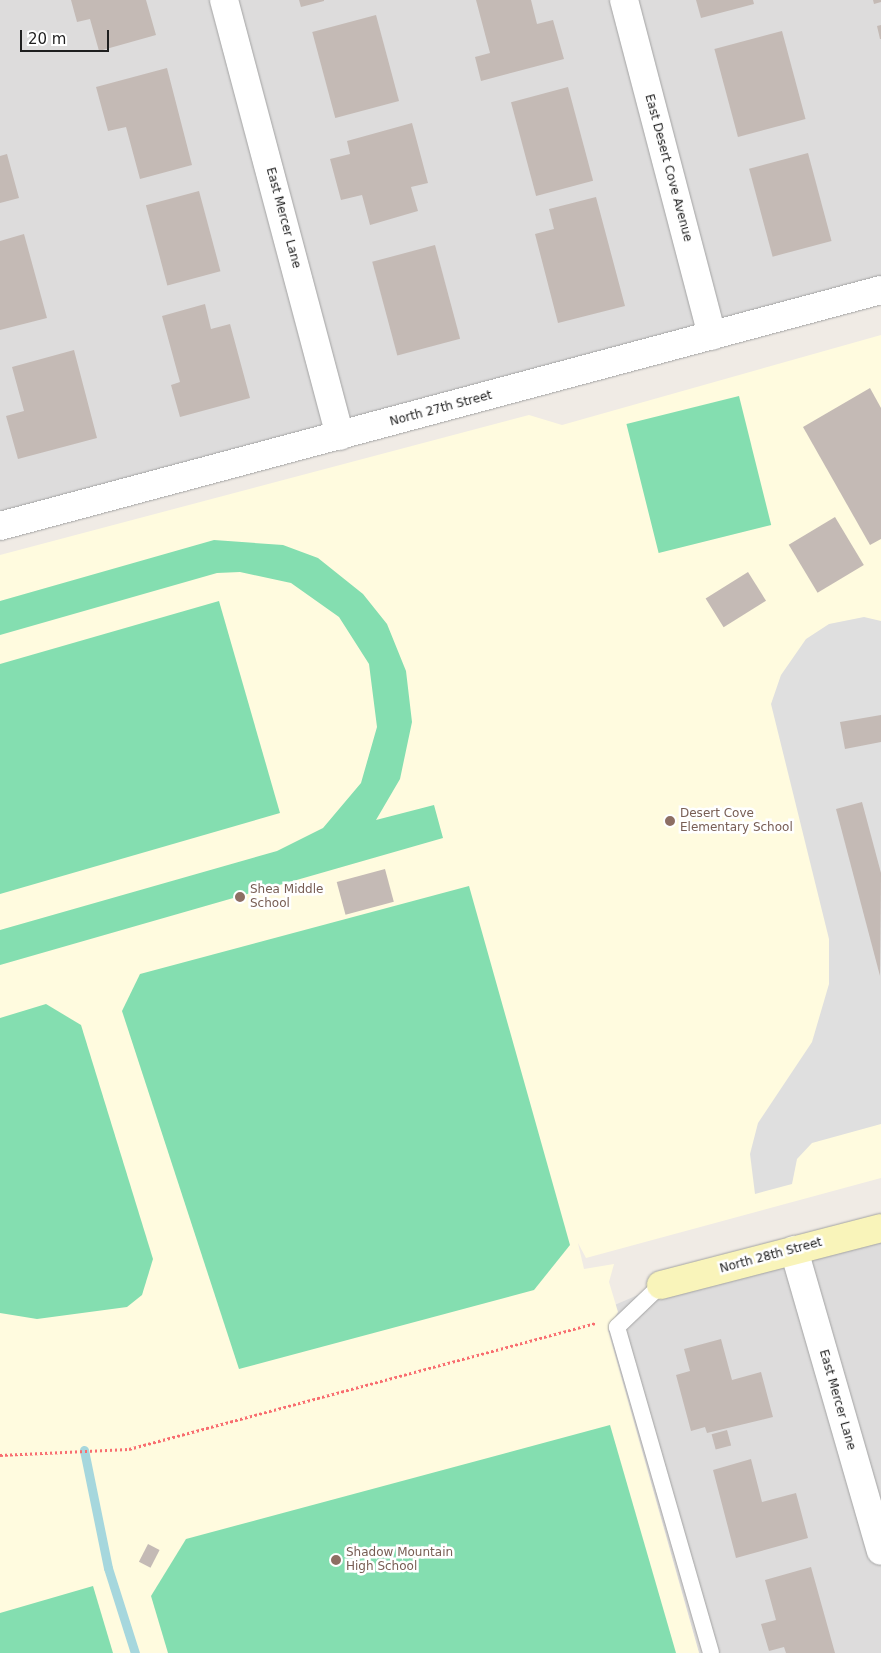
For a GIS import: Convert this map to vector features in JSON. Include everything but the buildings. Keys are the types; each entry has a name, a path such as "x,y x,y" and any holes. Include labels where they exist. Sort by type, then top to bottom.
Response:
{"street":[{"name":"East Mercer Lane","path":"224,0 340,436"},
{"name":"East Desert Cove Avenue","path":"624,0 712,336"},
{"name":"North 27th Street","path":"0,526 881,290"},
{"name":"North 28th Street","path":"661,1285 881,1228"},
{"name":"East Mercer Lane","path":"794,1250 881,1551"}],"lane":[{"path":"661,1285 617,1327 711,1653"}],"path":[{"path":"0,1455 129,1449 396,1380 603,1319"}],"shaded area":[{"path":"0,0 881,0 881,290 0,526"},
{"path":"881,335 881,1178 586,1258 578,1243 584,1269 614,1264 609,1282 618,1312 608,1330 699,1653 0,1653 0,555 529,415 562,425"},
{"path":"864,617 881,621 881,1124 812,1143 797,1159 792,1184 755,1194 750,1154 758,1123 812,1042 829,984 829,939 771,704 781,675 806,639 829,624"},
{"path":"881,1228 881,1653 699,1653 608,1330 610,1307 661,1285"}],"green space":[{"path":"739,396 771,525 659,553 626,424"},
{"path":"214,540 283,545 318,558 363,594 387,624 406,671 412,722 400,779 376,820 434,805 443,838 0,965 0,930 277,851 323,828 361,783 377,727 369,664 339,617 291,583 240,572 217,573 0,635 0,601"},
{"path":"219,601 280,813 0,894 0,664"},
{"path":"469,886 570,1245 534,1290 239,1369 122,1011 140,974"},
{"path":"46,1004 81,1025 153,1259 142,1295 127,1307 37,1319 0,1313 0,1018"},
{"path":"610,1425 676,1653 168,1653 151,1596 186,1539"},
{"path":"93,1586 113,1653 0,1653 0,1613"}],"waterway":[{"path":"84,1450 108,1568 135,1653"}],"place":[{"name":"Desert Cove Elementary School","path":"670,821"},
{"name":"Shea Middle School","path":"240,897"},
{"name":"Shadow Mountain High School","path":"336,1560"}]}
